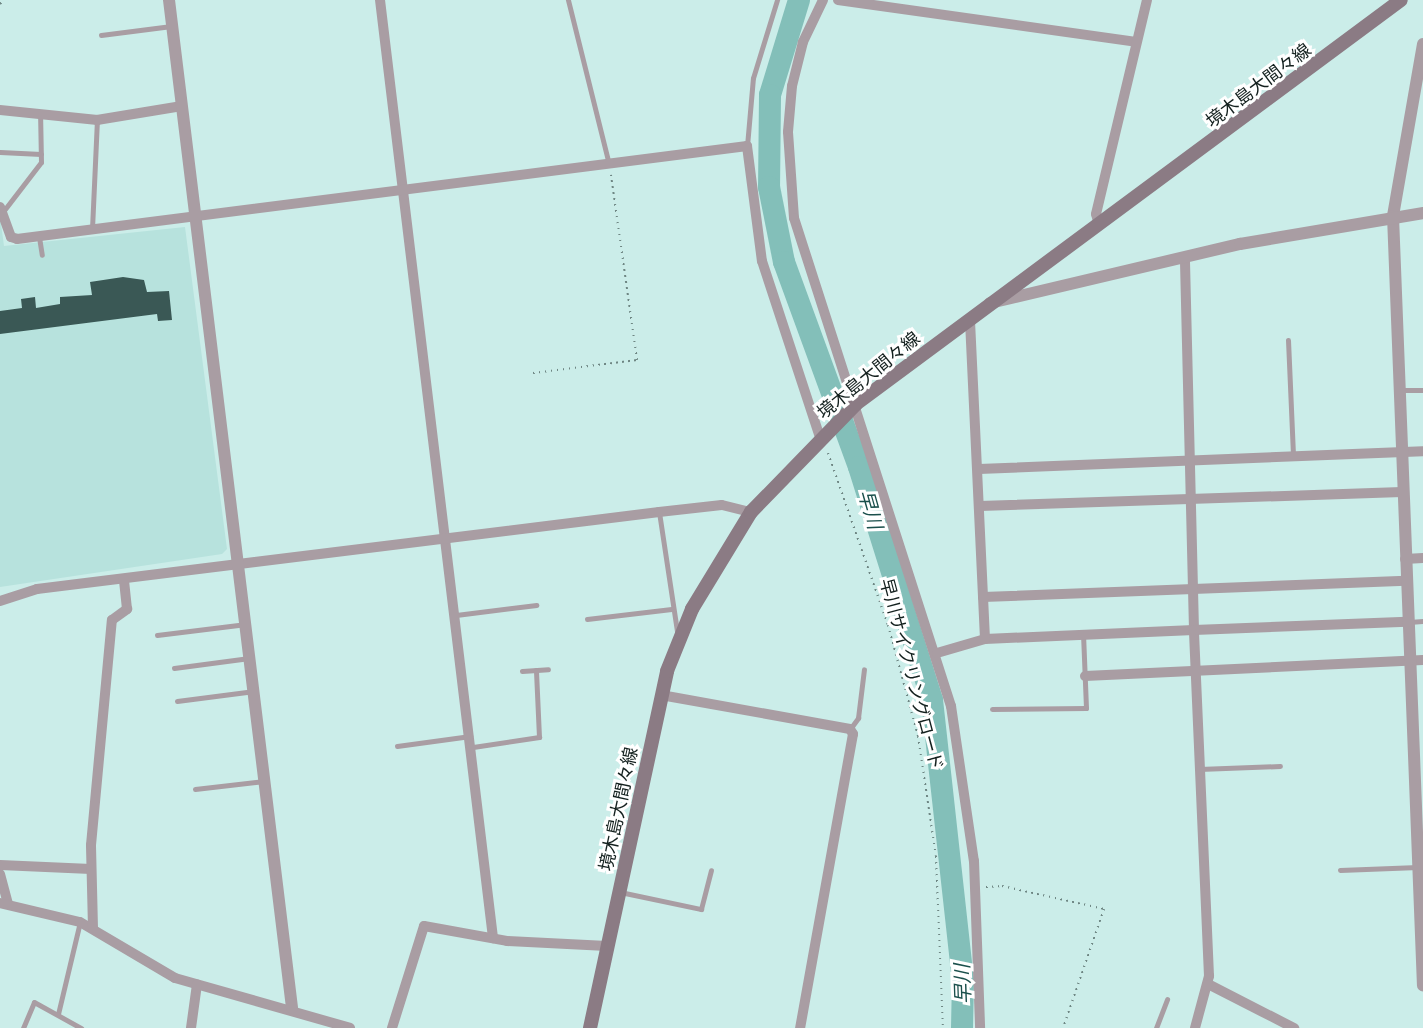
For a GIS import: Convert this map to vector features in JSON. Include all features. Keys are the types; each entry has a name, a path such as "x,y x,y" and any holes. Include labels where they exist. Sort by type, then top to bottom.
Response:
{"main road":[{"name":"境木島大間々線","path":"591,1028 661,695 679,638 708,578 751,512 853,407 990,303 1099,225 1401,0"}],"street":[{"path":"169,0 268,781 292,1008"},
{"path":"380,0 448,538 493,938"},
{"path":"823,0 803,42 792,86 791,192 798,241 937,653 962,758 976,888 980,1028"},
{"path":"838,0 1137,42"},
{"path":"1099,225 1096,214 1147,0"},
{"path":"1423,44 1393,216 1408,660 1423,985"},
{"path":"0,110 40,112 97,120 182,106"},
{"path":"2,208 11,237 39,237 747,147 762,261 823,440"},
{"path":"990,303 1185,258 1393,216 1423,213"},
{"path":"1185,258 1192,589 1208,984 1195,1028"},
{"path":"970,318 980,469 985,639"},
{"path":"980,469 1423,450"},
{"path":"980,506 1402,492"},
{"path":"0,601 37,589 659,512 722,505 751,512"},
{"path":"1405,559 1423,558"},
{"path":"93,928 91,868 112,620 127,609 124,579"},
{"path":"983,597 1406,581"},
{"path":"937,653 985,639 1407,622"},
{"path":"1085,676 1423,660"},
{"path":"661,695 850,729 800,1028"},
{"path":"0,865 91,868"},
{"path":"0,874 4,904 80,922 162,973 292,1008 327,1024 350,1028"},
{"path":"392,1028 424,926 493,938 607,946"},
{"path":"191,1028 197,984"},
{"path":"1208,984 1294,1028"}],"lane":[{"path":"568,0 609,164"},
{"path":"747,147 753,78 777,0"},
{"path":"101,35 171,26"},
{"path":"2,208 34,175 41,154 40,112"},
{"path":"92,230 97,120"},
{"path":"0,152 41,154"},
{"path":"39,237 42,255"},
{"path":"1288,340 1293,456"},
{"path":"1399,390 1423,390"},
{"path":"659,512 671,609 679,638"},
{"path":"456,615 536,605"},
{"path":"586,619 671,609"},
{"path":"1407,622 1423,621"},
{"path":"157,635 247,624"},
{"path":"992,709 1086,708 1083,634"},
{"path":"174,668 251,658"},
{"path":"522,671 548,669"},
{"path":"850,729 858,718 864,669"},
{"path":"396,746 539,737 536,670"},
{"path":"177,701 256,691"},
{"path":"1199,769 1280,766"},
{"path":"195,789 268,781"},
{"path":"1340,870 1418,867"},
{"path":"618,892 701,909 711,870"},
{"path":"58,1014 80,922"},
{"path":"1156,1028 1167,999"},
{"path":"23,1028 34,1002 81,1028"}],"path":[{"path":"0,4 4,0"},
{"path":"533,373 637,360 609,164"},
{"name":"早川サイクリングロード","path":"823,440 888,625 918,736 936,856 943,1028"},
{"path":"976,888 1002,886 1104,909 1063,1028"}],"shaded area":[{"path":"0,216 4,246 185,227 227,549 222,554 0,587"}],"building":[{"path":"123,277 144,280 147,292 169,291 172,320 158,321 157,314 0,334 0,311 22,308 21,299 35,297 36,308 60,304 60,297 92,295 90,282"}],"waterway":[{"name":"早川","path":"799,0 770,95 769,187 784,262 859,467 932,700 963,980 962,1028"}]}
